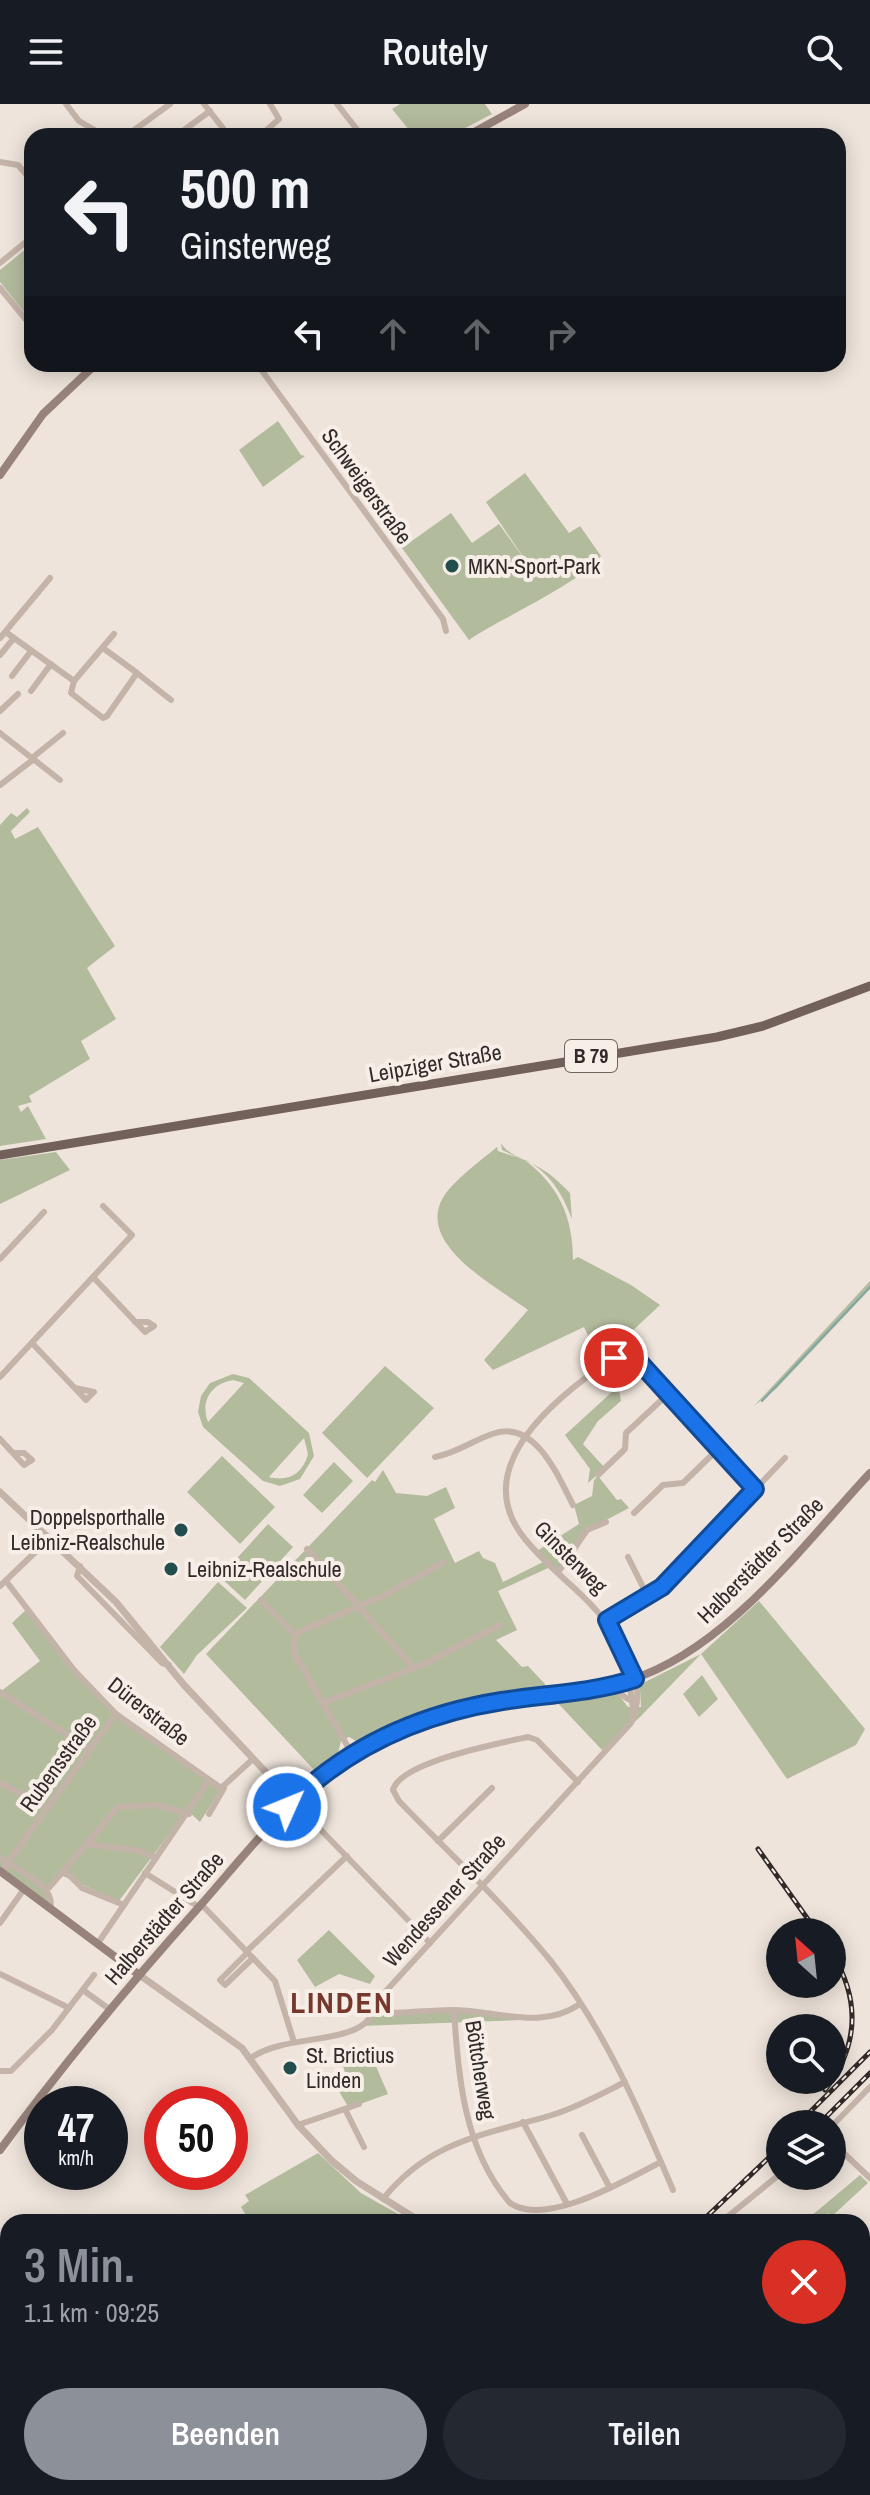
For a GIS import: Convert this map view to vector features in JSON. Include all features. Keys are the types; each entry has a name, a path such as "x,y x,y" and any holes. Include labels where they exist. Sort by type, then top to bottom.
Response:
{"main road":[{"path":"482,128 525,104"},
{"path":"0,475 43,414 88,372"},
{"name":"Leipziger Straße","path":"0,1155 717,1037 763,1026 870,986"},
{"name":"Halberstädter Straße","path":"0,2150 138,1974 293,1801 321,1774 395,1731 453,1711 608,1686 631,1680 677,1659 724,1625 870,1473"},
{"path":"1,1872 138,1974"}],"street":[{"path":"66,104 79,121 91,128"},
{"path":"137,128 170,104"},
{"path":"204,104 223,128"},
{"path":"270,104 279,119 271,128"},
{"path":"337,104 356,128"},
{"path":"187,128 210,111"},
{"path":"0,162 18,165 24,172"},
{"path":"0,263 24,244"},
{"path":"0,288 24,317"},
{"name":"Schweigerstraße","path":"263,372 443,619 446,631"},
{"path":"0,638 50,578"},
{"path":"7,633 74,681"},
{"path":"114,634 74,681 71,693 103,718 137,673"},
{"path":"0,655 14,638"},
{"path":"103,648 171,700"},
{"path":"12,676 31,651"},
{"path":"31,691 51,664"},
{"path":"0,711 18,694"},
{"path":"0,733 60,780"},
{"path":"0,785 63,733"},
{"path":"0,1377 132,1235 103,1206"},
{"path":"0,1259 44,1212"},
{"path":"93,1277 135,1322"},
{"path":"32,1343 75,1388"},
{"path":"614,1358 637,1361 755,1489"},
{"name":"Ginsterweg","path":"599,1368 523,1437 506,1477 508,1510 524,1538 607,1620 626,1659 631,1680"},
{"path":"598,1475 625,1449 626,1433 668,1394"},
{"path":"435,1457 450,1454 498,1432 523,1437 546,1454 573,1505"},
{"path":"0,1439 14,1453"},
{"path":"634,1513 663,1485 683,1483 718,1449"},
{"path":"607,1620 648,1597 692,1559 785,1458"},
{"path":"0,1492 80,1566 253,1759 430,1943"},
{"path":"559,1571 587,1530 606,1522"},
{"path":"3,1584 49,1539"},
{"path":"307,1549 414,1668"},
{"path":"628,1557 648,1597"},
{"path":"294,1634 358,1607 444,1562"},
{"name":"Dürerstraße","path":"3,1584 74,1670 116,1714 224,1788"},
{"path":"261,1600 294,1634 294,1653 352,1754"},
{"path":"323,1703 414,1668 500,1625"},
{"path":"631,1680 634,1716"},
{"path":"631,1680 638,1699 634,1716"},
{"path":"608,1686 631,1702"},
{"path":"0,1692 90,1749"},
{"name":"Rubensstraße","path":"1,1872 116,1714"},
{"name":"Wendessener Straße","path":"251,2058 264,2050 355,2029 373,2013 386,1991 623,1734 634,1716"},
{"path":"578,1782 532,1737 468,1751 405,1774 395,1782 393,1794 550,1960 580,2004 625,2082 673,2190"},
{"path":"209,1814 224,1788 253,1759"},
{"path":"98,1943 189,1814 209,1780"},
{"path":"0,1783 48,1808"},
{"path":"438,1841 492,1788"},
{"path":"47,1890 115,1810 127,1804 157,1805 189,1814"},
{"path":"88,1844 139,1851 156,1858"},
{"path":"249,1953 225,1985 220,1980 347,1856"},
{"path":"0,1858 47,1890 52,1900 50,1908"},
{"path":"65,1871 82,1888 124,1905"},
{"path":"145,1873 200,1906 249,1953 278,1986 294,2042"},
{"path":"0,1923 24,1889"},
{"path":"0,1974 69,2008"},
{"path":"138,1974 223,2032 251,2058 298,2125 331,2160 408,2214"},
{"path":"0,2071 11,2071 69,2008 94,1975"},
{"path":"83,1990 109,2009"},
{"path":"373,2013 454,2010 539,2018 570,2011 580,2004"},
{"name":"Böttcherweg","path":"454,2010 457,2065 473,2135 510,2203 531,2209 567,2204 610,2188 661,2162"},
{"path":"383,2199 398,2183 447,2146 473,2135 567,2109 625,2082"},
{"path":"846,2112 870,2087"},
{"path":"298,2125 359,2104"},
{"path":"345,2109 364,2147"},
{"path":"523,2122 567,2204"},
{"path":"582,2135 610,2188"},
{"path":"846,2155 870,2178"},
{"path":"731,2214 766,2185"}],"green space":[{"path":"400,104 485,104 492,114 465,128 407,128 392,109"},
{"path":"24,250 24,312 0,282 0,270"},
{"path":"278,421 301,455 305,456 263,487 239,450"},
{"path":"525,473 569,533 580,526 601,556 559,589 469,640 402,548 451,513 472,543 499,524 528,564 486,502"},
{"path":"27,808 30,812 11,831 15,839 38,827 115,946 87,968 116,1019 81,1041 90,1059 29,1096 32,1102 18,1106 21,1112 28,1106 46,1139 0,1146 0,825 11,813 17,817"},
{"path":"501,1143 509,1152 525,1160 554,1190 570,1229 573,1260 578,1257 631,1285 660,1305 613,1349 614,1358 636,1364 635,1370 615,1367 621,1401 598,1421 583,1444 605,1468 588,1483 590,1469 565,1435 614,1390 584,1327 493,1370 484,1360 528,1310 459,1258 438,1225 439,1207 450,1188 497,1147 498,1151 519,1158 502,1150"},
{"path":"56,1152 70,1170 0,1204 0,1160"},
{"path":"532,1164 548,1173 570,1193 572,1219 554,1184"},
{"path":"870,1281 870,1289 776,1389 754,1406"},
{"path":"385,1366 434,1408 367,1478 322,1433"},
{"path":"233,1374 249,1378 309,1433 314,1456 300,1479 280,1486 263,1481 203,1427 198,1412 201,1396 210,1383","holes":["233,1380 244,1383 208,1422 205,1407 209,1395 219,1385","304,1438 308,1454 302,1467 288,1477 269,1477"]},
{"path":"222,1456 275,1507 240,1544 187,1492"},
{"path":"334,1462 353,1481 322,1513 303,1495"},
{"path":"383,1470 396,1493 427,1496 446,1487 455,1508 434,1519 455,1563 479,1551 483,1558 495,1563 503,1582 543,1562 548,1568 498,1591 517,1630 496,1640 522,1667 528,1666 545,1684 545,1689 449,1705 356,1741 349,1737 341,1741 338,1753 316,1772 206,1654 372,1480 375,1482"},
{"path":"598,1476 617,1500 621,1499 629,1508 593,1527 559,1571 537,1551 579,1524 574,1505 592,1496 594,1480"},
{"path":"268,1524 293,1547 245,1600 220,1577"},
{"path":"218,1582 247,1608 197,1655 184,1674 160,1647"},
{"path":"759,1601 865,1729 856,1745 787,1779 701,1654"},
{"path":"29,1607 80,1675 120,1714 222,1787 200,1822 187,1810 119,1901 63,1876 47,1890 50,1908 0,1871 0,1692 40,1661 12,1623"},
{"path":"701,1654 639,1718 602,1750 553,1698 595,1693 618,1694 628,1707 641,1707 640,1688 645,1682"},
{"path":"702,1675 718,1699 699,1717 683,1694"},
{"path":"329,1930 375,1976 370,1984 339,1974 315,1987 297,1960"},
{"path":"454,2010 521,2020 361,2026 373,2013"},
{"path":"372,2057 388,2094 349,2108 335,2085 347,2081 343,2065"},
{"path":"318,2153 361,2193 398,2214 245,2214 241,2207 249,2201 245,2195"},
{"path":"860,2175 868,2183 834,2214 814,2214 846,2190"}],"waterway":[{"path":"762,1401 870,1287"}],"railway":[{"path":"758,1849 807,1918"},
{"path":"846,1983 852,2023 846,2054"},
{"path":"812,2110 870,2052"},
{"path":"833,2110 870,2073"},
{"path":"709,2214 766,2160"}],"place":[{"name":"MKN-Sport-Park","path":"452,566"},
{"name":"Doppelsporthalle Leibniz-Realschule","path":"181,1530"},
{"name":"Leibniz-Realschule","path":"171,1569"},
{"name":"St. Brictius Linden","path":"290,2068"}],"district":[{"name":"LINDEN","path":"342,2003"}],"route":[{"path":"287,1807 336,1764 374,1741 430,1717 474,1706 597,1688 635,1679 607,1620 635,1606 662,1587 692,1559 755,1489 641,1364 630,1359 614,1358"}]}
